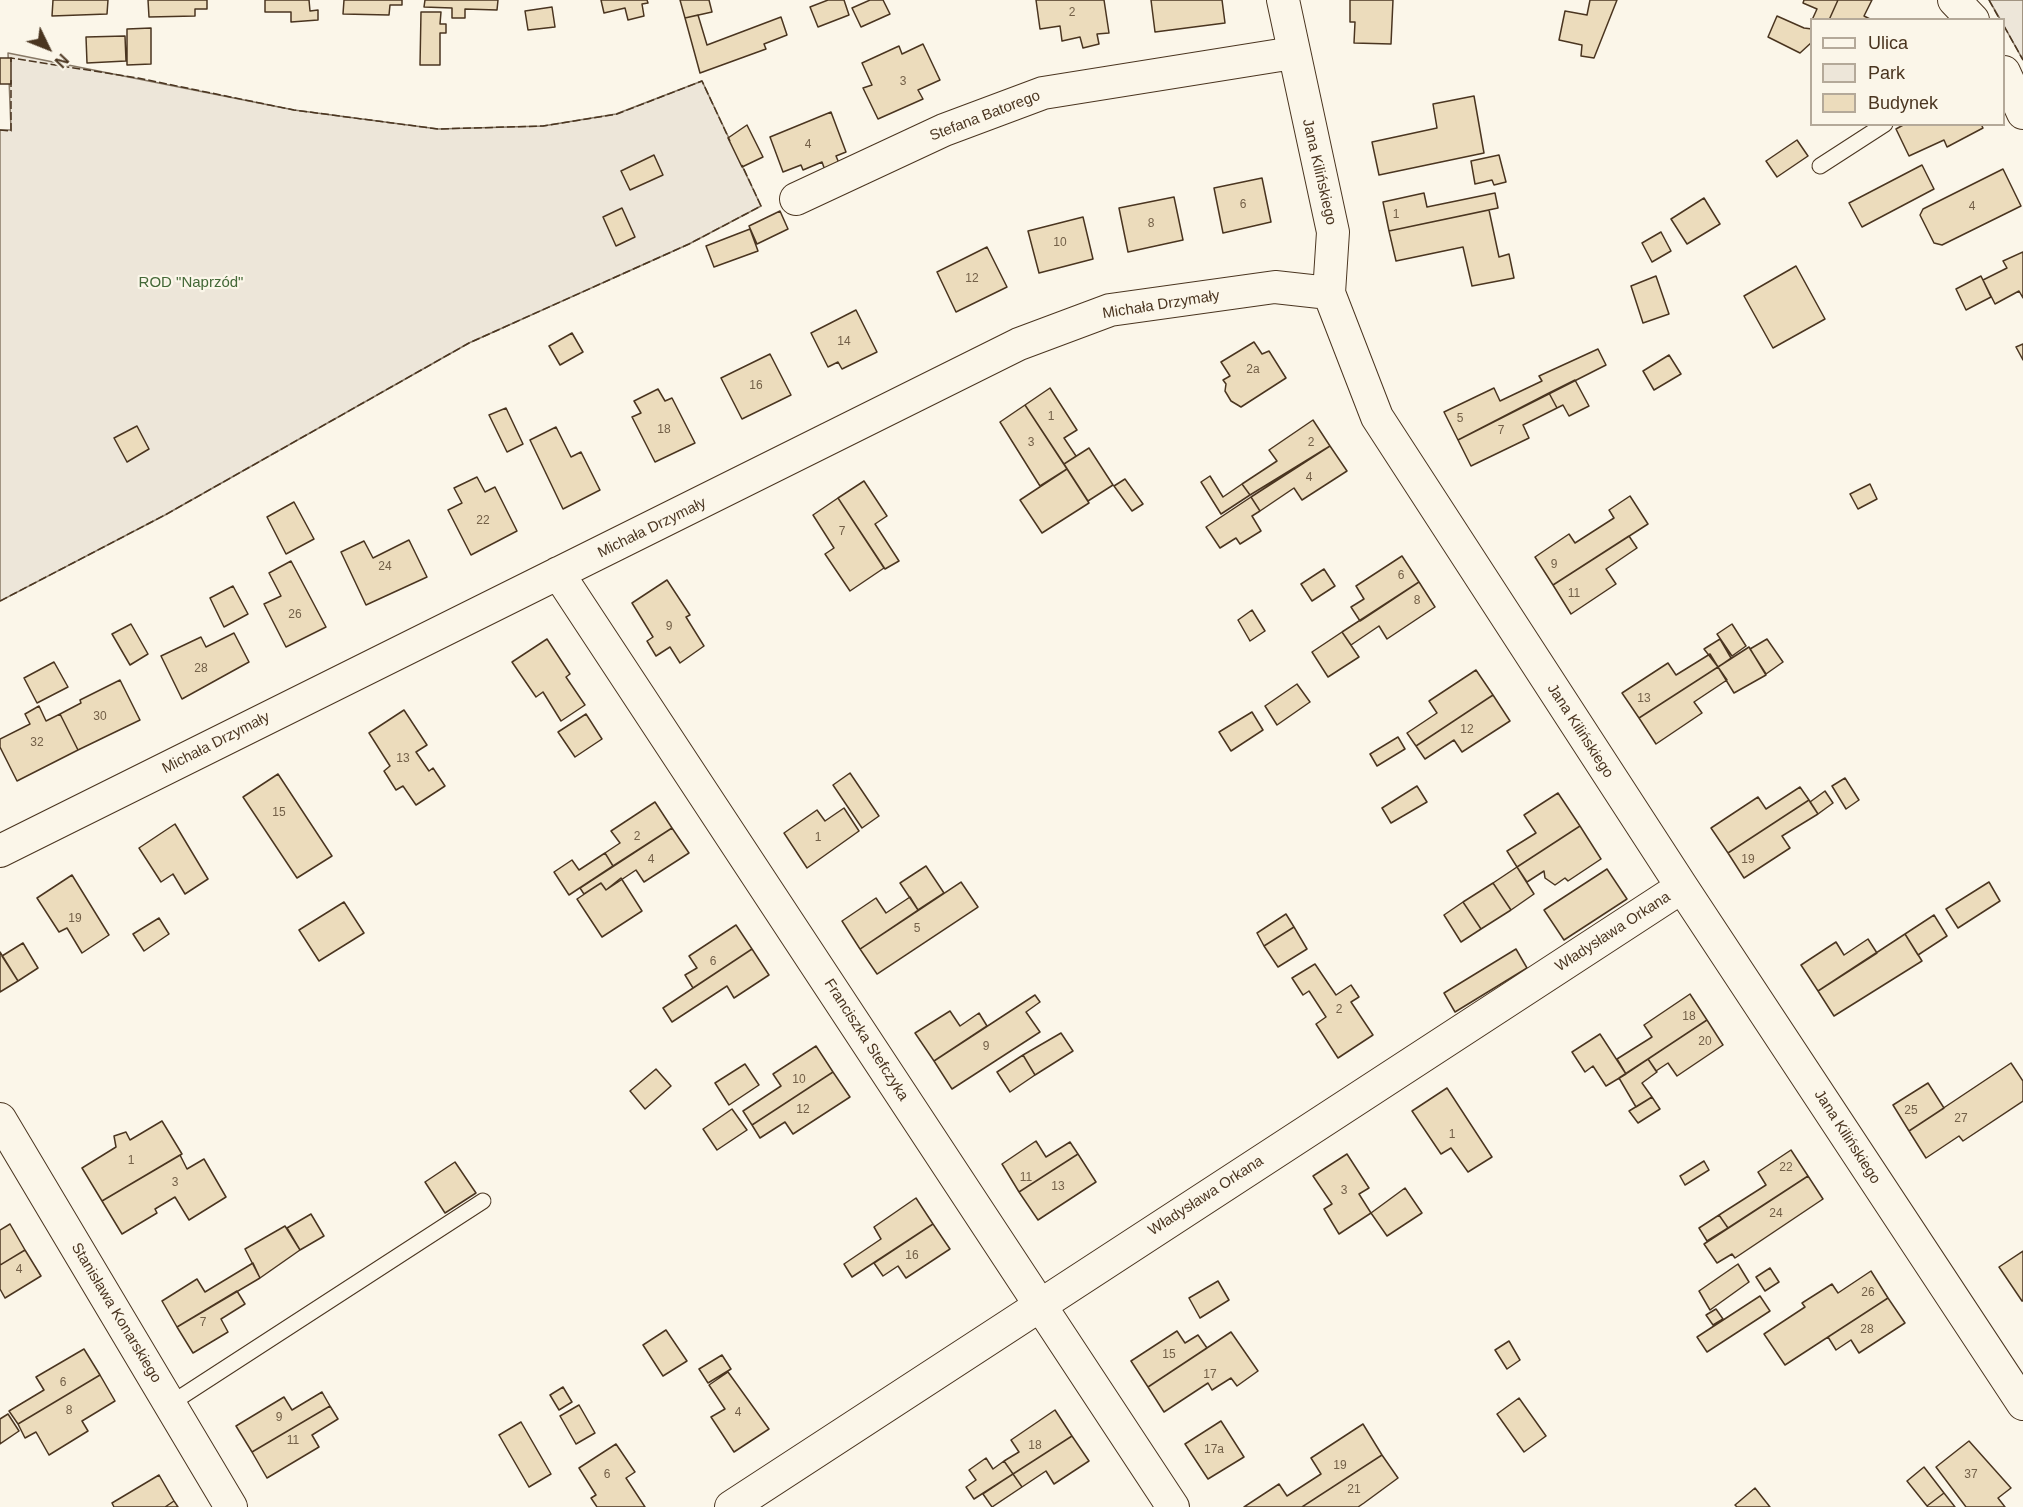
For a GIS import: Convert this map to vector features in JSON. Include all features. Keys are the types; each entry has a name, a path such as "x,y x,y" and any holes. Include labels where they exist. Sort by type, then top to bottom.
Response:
{"street":[{"name":"Jana Kilińskiego","path":"1283,0 1333,232 1329,293 1377,417 1682,887 2023,1404"},
{"path":"1954,0 1971,18"},
{"name":"Stefana Batorego","path":"796,199 944,130 1043,93 1293,53"},
{"path":"2005,74 2023,113"},
{"name":"Michała Drzymały","path":"0,851 1019,344 1110,310 1275,287 1329,293"},
{"name":"Franciszka Stefczyka","path":"558,573 1173,1507"},
{"name":"Władysława Orkana","path":"731,1507 1682,887"},
{"name":"Stanisława Konarskiego","path":"0,1119 231,1507"}],"lane":[{"path":"1820,166 1882,126"},
{"path":"170,1404 483,1201"}],"green space":[{"path":"1989,0 2023,0 2023,60 2005,28 2005,18 1999,18"},
{"name":"ROD \"Naprzód\"","path":"8,53 294,110 438,129 543,126 616,114 702,81 761,206 689,244 469,343 165,515 0,601 0,130 11,130"}],"building":[{"path":"53,0 108,0 107,14 52,16"},
{"path":"148,0 207,0 207,9 195,9 195,16 149,17"},
{"path":"265,0 309,0 310,11 318,10 318,20 291,22 291,12 265,12"},
{"path":"344,0 402,0 402,5 390,5 389,15 343,14"},
{"path":"425,0 498,0 497,10 465,9 465,18 452,18 452,8 424,7"},
{"path":"601,0 647,0 648,3 642,4 644,16 628,20 625,8 604,13"},
{"path":"680,0 709,0 712,12 685,18"},
{"path":"828,0 844,0 849,15 818,27 810,7"},
{"path":"870,0 883,0 890,14 861,27 852,8"},
{"path":"1036,0 1104,0 1109,33 1097,34 1099,44 1083,48 1080,37 1062,41 1060,26 1040,29"},
{"path":"1151,0 1222,0 1225,23 1155,32"},
{"path":"1350,0 1393,0 1391,44 1354,43 1355,22 1350,22"},
{"path":"1590,0 1617,0 1594,58 1581,56 1582,45 1559,40 1565,11 1587,15"},
{"path":"1804,0 1838,0 1830,18 1813,18 1817,9 1803,3"},
{"path":"1838,0 1872,0 1864,16 1868,18 1830,18"},
{"path":"552,7 555,27 528,30 525,11"},
{"path":"421,12 441,12 440,24 446,24 446,33 440,33 440,65 420,65"},
{"path":"698,15 707,45 781,17 787,35 764,44 766,49 700,73 685,18"},
{"path":"1777,16 1810,29 1810,44 1800,53 1768,37"},
{"path":"151,28 151,64 127,65 127,29"},
{"path":"125,36 126,61 87,63 86,37"},
{"path":"923,44 940,80 918,90 923,99 878,119 863,88 872,85 862,63 899,46 902,54"},
{"path":"0,58 11,58 11,84 0,84"},
{"path":"1474,96 1484,153 1379,175 1372,142 1437,128 1433,104"},
{"path":"831,112 846,152 836,156 841,168 826,173 822,162 803,170 801,165 783,172 770,137"},
{"path":"747,125 763,157 742,167 728,138"},
{"path":"1901,126 1982,126 1983,128 1947,147 1944,140 1909,156 1896,129"},
{"path":"1797,140 1808,156 1777,177 1766,161"},
{"path":"654,155 663,175 630,190 621,171"},
{"path":"1499,155 1506,182 1494,185 1492,180 1475,184 1471,161"},
{"path":"1922,165 1934,189 1862,227 1849,203"},
{"path":"2003,169 2021,206 1942,245 1934,243 1920,215 1923,209"},
{"path":"1262,178 1271,222 1223,233 1214,188"},
{"path":"1424,193 1427,207 1495,193 1498,208 1389,231 1383,202"},
{"path":"1174,197 1183,240 1128,252 1119,208"},
{"path":"1704,198 1720,224 1687,244 1671,219"},
{"path":"622,208 635,237 616,246 603,217"},
{"path":"1489,210 1499,257 1509,254 1514,278 1472,286 1463,247 1396,261 1389,231"},
{"path":"780,211 788,229 757,244 749,226"},
{"path":"1083,217 1093,259 1039,273 1028,231"},
{"path":"750,229 758,251 714,267 706,246"},
{"path":"1661,232 1671,251 1652,262 1642,243"},
{"path":"987,247 1007,287 956,312 937,272"},
{"path":"2023,252 2023,298 2019,291 1995,304 1983,280 2007,268 2003,261"},
{"path":"1796,266 1825,319 1773,348 1744,296"},
{"path":"1656,276 1669,314 1643,323 1631,286"},
{"path":"1981,276 1991,297 1966,310 1956,289"},
{"path":"856,310 877,352 842,369 838,362 828,367 811,333"},
{"path":"572,333 583,352 560,365 549,346"},
{"path":"1254,342 1262,354 1269,351 1286,378 1241,407 1231,401 1225,391 1226,384 1223,380 1230,376 1221,362"},
{"path":"2023,344 2023,360 2016,347"},
{"path":"1598,349 1606,365 1458,440 1444,412 1494,388 1500,401 1542,381 1539,376"},
{"path":"770,354 791,395 742,419 721,378"},
{"path":"1669,355 1681,374 1654,390 1643,371"},
{"path":"1575,380 1589,406 1569,416 1563,405 1557,408 1549,393"},
{"path":"1050,388 1077,430 1064,438 1076,456 1064,464 1025,405"},
{"path":"658,389 665,401 672,398 695,443 655,462 632,417 641,413 634,401"},
{"path":"1549,393 1557,408 1523,425 1529,438 1471,466 1458,440"},
{"path":"1025,405 1067,469 1040,486 1000,422"},
{"path":"506,408 523,444 507,452 489,415"},
{"path":"1313,420 1330,446 1250,495 1242,484 1277,461 1269,450"},
{"path":"137,426 149,449 127,462 114,438"},
{"path":"556,427 571,457 581,452 600,490 563,509 530,440"},
{"path":"1330,446 1347,471 1302,500 1294,488 1260,511 1251,497"},
{"path":"1089,448 1113,485 1088,501 1064,464"},
{"path":"1067,469 1089,503 1042,533 1020,500"},
{"path":"1210,476 1223,497 1242,484 1250,495 1221,514 1201,482"},
{"path":"477,477 485,492 495,487 517,531 471,555 448,510 462,503 454,488"},
{"path":"1125,479 1143,504 1132,511 1114,486"},
{"path":"864,481 887,516 875,524 899,561 885,569 838,498"},
{"path":"1870,484 1877,499 1858,509 1850,494"},
{"path":"1630,496 1648,524 1553,585 1535,557 1569,534 1575,543 1614,518 1609,510"},
{"path":"1251,497 1260,511 1252,516 1261,531 1240,544 1236,538 1220,548 1206,527"},
{"path":"838,498 884,568 850,591 825,554 834,548 813,515"},
{"path":"294,502 314,539 286,554 267,517"},
{"path":"1629,536 1637,548 1606,569 1616,584 1571,614 1553,585"},
{"path":"409,540 427,577 366,605 341,552 364,541 373,558"},
{"path":"1402,556 1419,582 1360,621 1351,607 1364,599 1356,586"},
{"path":"291,561 326,627 286,647 264,604 281,596 269,573"},
{"path":"1324,569 1335,586 1312,601 1301,584"},
{"path":"667,580 690,615 686,617 704,646 680,663 670,647 656,656 647,641 653,637 632,603"},
{"path":"1419,582 1435,607 1387,639 1379,626 1351,645 1342,632"},
{"path":"233,586 248,614 224,627 210,598"},
{"path":"1252,610 1265,631 1250,641 1238,620"},
{"path":"131,624 148,654 130,665 112,634"},
{"path":"1732,624 1746,646 1732,656 1717,634"},
{"path":"1342,632 1359,657 1328,677 1312,652"},
{"path":"234,633 249,662 182,699 161,656 201,637 206,647"},
{"path":"547,639 570,674 566,677 585,705 561,721 543,692 536,697 512,662"},
{"path":"1720,639 1731,658 1718,667 1704,649"},
{"path":"1767,639 1783,662 1766,674 1750,649"},
{"path":"1749,647 1766,675 1734,693 1718,667"},
{"path":"1710,654 1718,667 1639,718 1622,693 1668,663 1676,675"},
{"path":"54,662 68,687 37,703 24,678"},
{"path":"1718,667 1727,680 1694,702 1702,713 1656,744 1639,718"},
{"path":"1476,670 1493,695 1416,746 1407,733 1437,713 1429,701"},
{"path":"120,680 140,720 78,750 60,714 81,703 80,700"},
{"path":"1297,684 1310,702 1277,725 1265,706"},
{"path":"1493,695 1510,721 1462,752 1454,740 1425,759 1416,746"},
{"path":"39,706 46,721 60,714 78,750 17,781 0,747 0,739 30,724 25,714"},
{"path":"404,710 427,745 416,752 429,771 433,768 445,786 416,805 403,786 396,790 384,771 390,766 369,733"},
{"path":"1252,712 1263,730 1231,751 1219,732"},
{"path":"586,714 602,739 575,757 558,732"},
{"path":"1398,737 1405,749 1377,766 1370,754"},
{"path":"850,773 879,816 862,828 833,785"},
{"path":"278,774 332,856 297,878 243,797"},
{"path":"1845,778 1859,800 1846,809 1832,786"},
{"path":"1417,786 1427,802 1391,823 1382,808"},
{"path":"1800,787 1809,800 1728,853 1711,828 1758,797 1766,809"},
{"path":"1825,791 1833,803 1818,814 1810,802"},
{"path":"1558,793 1580,826 1517,867 1507,851 1536,833 1524,815"},
{"path":"1809,800 1818,814 1782,836 1790,848 1744,878 1728,853"},
{"path":"655,802 672,828 613,866 605,853 620,843 611,831"},
{"path":"844,808 859,831 807,868 784,833 817,810 825,821"},
{"path":"175,824 208,879 185,894 173,874 161,882 139,848"},
{"path":"1580,826 1601,859 1568,881 1565,878 1555,885 1545,878 1544,871 1527,882 1517,867"},
{"path":"672,828 689,853 644,882 636,870 606,890 601,883 584,894 580,888"},
{"path":"605,853 613,866 569,895 554,872 572,860 579,870"},
{"path":"926,866 944,893 918,910 900,883"},
{"path":"1517,867 1534,894 1511,910 1493,883"},
{"path":"1607,869 1627,899 1564,940 1544,910"},
{"path":"72,875 109,935 82,953 67,928 59,932 37,898"},
{"path":"621,878 642,911 602,937 577,899 601,883 606,890"},
{"path":"961,882 978,907 877,974 860,949"},
{"path":"1989,882 2000,901 1958,928 1946,909"},
{"path":"1493,883 1511,910 1481,929 1463,902"},
{"path":"910,897 918,910 860,949 842,921 876,898 886,913"},
{"path":"344,902 364,933 319,961 299,930"},
{"path":"1463,902 1481,929 1461,942 1444,915"},
{"path":"1286,914 1294,927 1264,946 1257,933"},
{"path":"1934,915 1947,936 1918,955 1905,934"},
{"path":"159,918 169,934 144,951 133,934"},
{"path":"736,925 752,949 693,988 685,975 697,968 689,956"},
{"path":"1294,927 1307,949 1278,967 1264,946"},
{"path":"1905,934 1922,961 1834,1016 1818,991"},
{"path":"1868,939 1877,953 1818,991 1801,965 1836,942 1844,955"},
{"path":"23,943 38,968 18,981 2,956"},
{"path":"752,949 769,975 734,998 727,986 672,1022 663,1008"},
{"path":"1516,949 1527,968 1455,1012 1444,993"},
{"path":"0,952 18,981 0,992"},
{"path":"1315,964 1336,995 1351,985 1359,997 1351,1002 1373,1035 1338,1058 1316,1024 1326,1017 1309,991 1303,995 1292,978"},
{"path":"1690,994 1707,1020 1626,1074 1617,1059 1652,1037 1644,1025"},
{"path":"1035,995 1040,1002 1026,1012 1040,1032 952,1089 934,1061"},
{"path":"950,1011 960,1026 979,1013 987,1026 934,1061 915,1033"},
{"path":"1707,1020 1723,1045 1677,1076 1668,1063 1656,1071 1648,1059"},
{"path":"1061,1033 1073,1051 1035,1075 1023,1055"},
{"path":"1600,1034 1626,1074 1606,1086 1593,1066 1585,1072 1572,1052"},
{"path":"816,1046 833,1072 752,1125 743,1111 781,1086 773,1074"},
{"path":"1023,1055 1035,1075 1010,1092 997,1072"},
{"path":"1648,1059 1657,1072 1642,1083 1652,1097 1636,1107 1619,1078"},
{"path":"2011,1063 2023,1081 2023,1101 1963,1141 1959,1136 1926,1158 1909,1131"},
{"path":"745,1064 759,1085 729,1105 715,1083"},
{"path":"656,1069 671,1086 645,1109 630,1091"},
{"path":"833,1072 850,1097 793,1134 785,1122 760,1138 752,1125"},
{"path":"1928,1083 1944,1108 1909,1131 1893,1105"},
{"path":"1447,1088 1492,1157 1468,1172 1451,1148 1441,1154 1412,1111"},
{"path":"1652,1097 1660,1109 1638,1123 1629,1111"},
{"path":"732,1109 747,1130 717,1150 703,1129"},
{"path":"162,1121 182,1154 102,1201 82,1168 116,1147 114,1136 126,1132 130,1140"},
{"path":"1036,1141 1046,1157 1070,1142 1078,1154 1019,1192 1002,1164"},
{"path":"1791,1150 1808,1176 1728,1228 1719,1215 1766,1185 1758,1172"},
{"path":"1078,1154 1096,1182 1038,1220 1019,1192"},
{"path":"1347,1154 1369,1188 1359,1194 1371,1213 1339,1234 1324,1209 1332,1204 1313,1176"},
{"path":"180,1155 187,1169 204,1159 226,1197 189,1220 175,1197 155,1209 157,1213 122,1234 102,1201"},
{"path":"1704,1161 1709,1170 1685,1185 1680,1176"},
{"path":"455,1162 476,1193 445,1213 425,1182"},
{"path":"1808,1176 1823,1199 1735,1258 1732,1254 1717,1263 1704,1244"},
{"path":"1405,1188 1422,1213 1387,1236 1371,1213"},
{"path":"916,1198 933,1224 852,1277 844,1264 881,1239 874,1227"},
{"path":"311,1214 324,1236 300,1250 287,1228"},
{"path":"1719,1215 1728,1228 1707,1241 1699,1228"},
{"path":"10,1224 25,1250 0,1265 0,1230"},
{"path":"933,1224 950,1249 906,1278 898,1266 883,1276 874,1263"},
{"path":"285,1226 300,1250 260,1278 245,1249"},
{"path":"25,1250 41,1276 5,1298 0,1289 0,1265"},
{"path":"2023,1251 2023,1301 2022,1301 1999,1267"},
{"path":"253,1263 260,1278 177,1327 162,1301 197,1279 205,1292"},
{"path":"1738,1264 1749,1282 1710,1310 1699,1291"},
{"path":"1770,1268 1779,1282 1765,1291 1756,1277"},
{"path":"1871,1271 1888,1298 1785,1365 1764,1334 1805,1307 1802,1303 1832,1284 1838,1293"},
{"path":"1218,1281 1229,1300 1200,1318 1189,1298"},
{"path":"237,1291 245,1304 221,1319 228,1332 193,1353 177,1327"},
{"path":"1760,1296 1770,1311 1707,1352 1697,1337"},
{"path":"1888,1298 1905,1323 1859,1353 1851,1340 1836,1350 1828,1337"},
{"path":"1716,1309 1723,1319 1713,1325 1706,1315"},
{"path":"666,1330 687,1361 663,1376 643,1345"},
{"path":"1177,1331 1185,1343 1198,1335 1207,1348 1148,1387 1131,1361"},
{"path":"1231,1332 1258,1371 1237,1386 1231,1378 1212,1390 1208,1383 1164,1412 1148,1387"},
{"path":"1509,1341 1520,1360 1507,1369 1495,1350"},
{"path":"84,1349 100,1375 18,1424 9,1411 44,1390 36,1377"},
{"path":"722,1355 731,1369 708,1383 699,1369"},
{"path":"728,1372 769,1429 734,1452 711,1417 725,1409 709,1385"},
{"path":"100,1375 115,1401 82,1421 88,1431 49,1455 36,1432 25,1438 18,1424"},
{"path":"563,1387 572,1402 559,1410 550,1395"},
{"path":"322,1392 330,1406 252,1452 236,1426 284,1397 292,1410"},
{"path":"1519,1398 1546,1436 1524,1452 1497,1414"},
{"path":"579,1405 595,1433 576,1444 560,1416"},
{"path":"330,1406 338,1419 312,1435 319,1447 267,1478 252,1452"},
{"path":"1055,1410 1072,1436 1013,1474 1004,1461 1019,1452 1011,1440"},
{"path":"8,1414 19,1431 0,1444 0,1419"},
{"path":"1221,1421 1244,1457 1208,1479 1185,1444"},
{"path":"521,1422 551,1474 529,1487 499,1435"},
{"path":"1363,1424 1382,1455 1302,1507 1244,1507 1279,1484 1287,1496 1321,1474 1311,1458"},
{"path":"1072,1436 1089,1461 1054,1484 1046,1471 1022,1487 1013,1474"},
{"path":"1969,1441 2011,1488 1998,1498 2005,1507 1966,1507 1936,1467"},
{"path":"616,1444 635,1472 626,1478 645,1507 597,1507 591,1498 596,1495 579,1468"},
{"path":"1382,1455 1398,1478 1358,1507 1302,1507"},
{"path":"986,1458 993,1469 1004,1461 1013,1474 974,1499 966,1487 976,1480 969,1470"},
{"path":"1924,1467 1944,1493 1927,1506 1907,1481"},
{"path":"1013,1474 1022,1487 992,1507 983,1494"},
{"path":"159,1475 174,1501 165,1507 114,1507 112,1503"},
{"path":"1755,1488 1770,1507 1737,1507 1735,1505"},
{"path":"1944,1493 1955,1507 1927,1506"},
{"path":"174,1501 178,1507 165,1507"}],"fence":[{"path":"1989,0 1999,18"},
{"path":"2005,28 2023,60"},
{"path":"11,62 11,58 138,78 294,110 438,129 543,126 617,114 702,81 730,141"},
{"path":"0,130 11,131 11,80"},
{"path":"0,601 165,515 469,343 689,244 761,206 742,165"}]}
